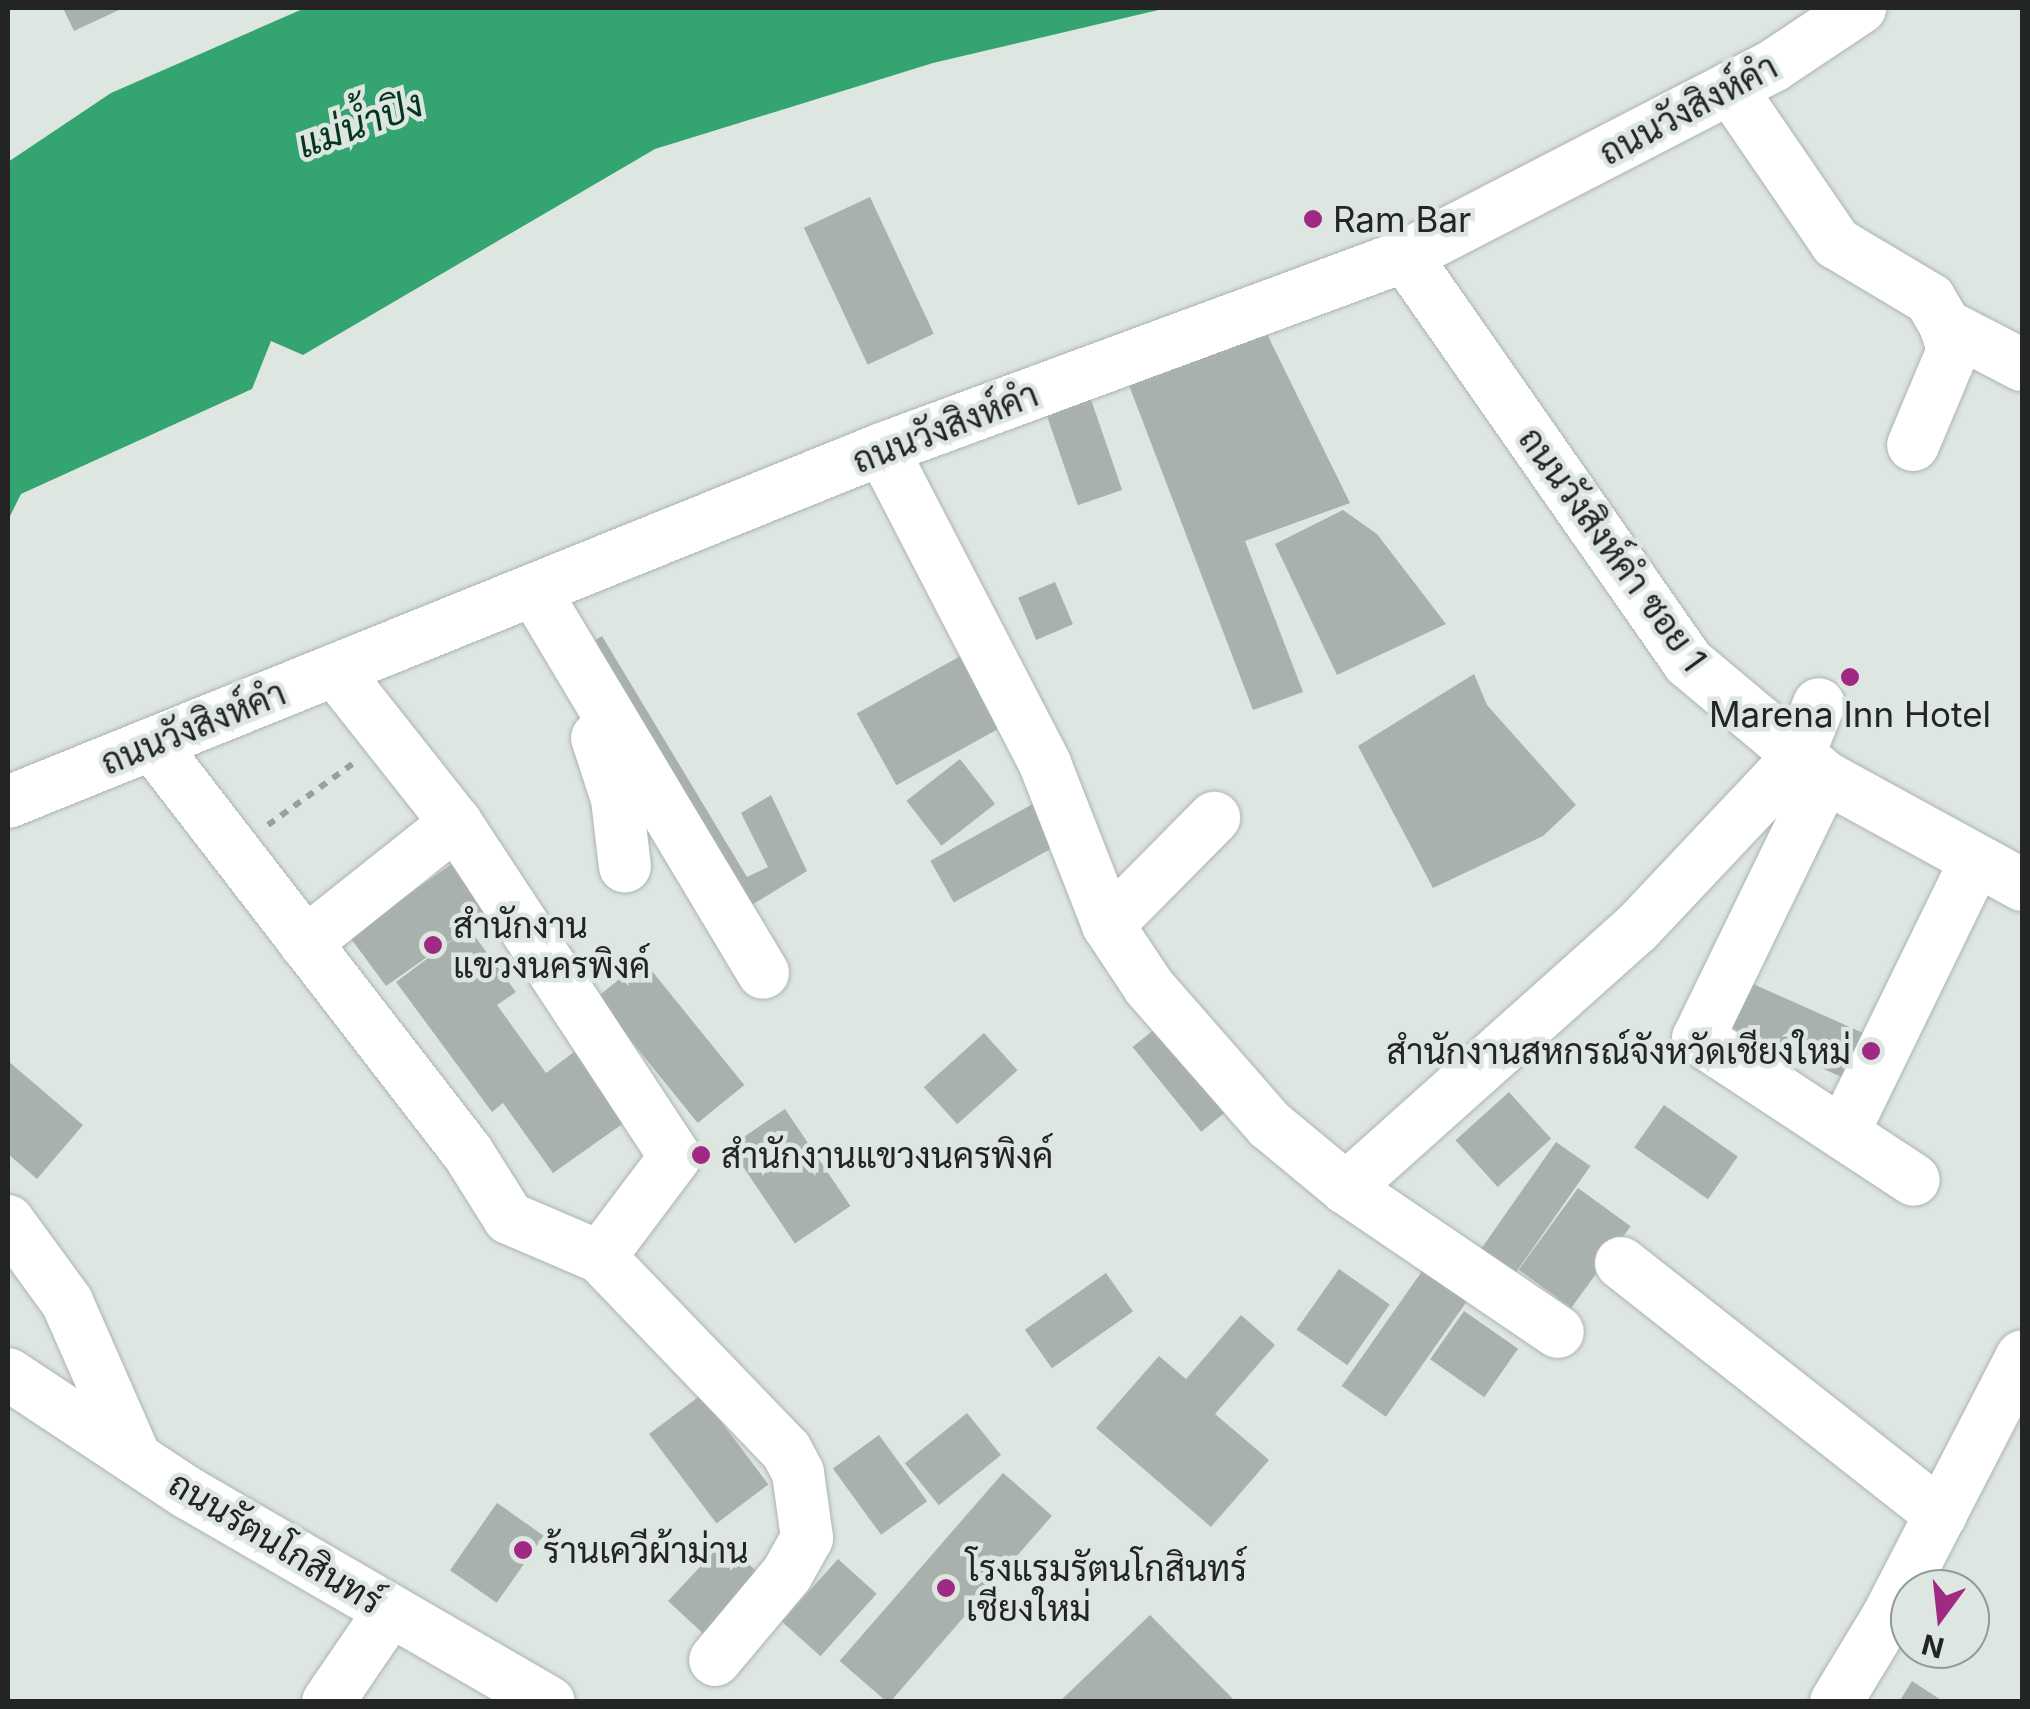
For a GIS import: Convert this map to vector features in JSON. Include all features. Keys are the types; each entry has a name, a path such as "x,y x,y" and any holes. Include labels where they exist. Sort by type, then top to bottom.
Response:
{"street":[{"name":"ถนนวังสิงห์คำ","path":"8,802 882,449 1405,256 1730,88 1860,8"},
{"path":"1730,88 1836,244 1930,299 1945,325 1953,350 1913,445"},
{"name":"ถนนวังสิงห์คำ ซอย 1","path":"1405,256 1688,662 1811,768 1974,862 2022,885"},
{"path":"1945,325 2022,365"},
{"path":"882,449 1045,764 1108,924 1149,987 1270,1125 1346,1188 1558,1332"},
{"path":"530,591 589,714 618,799 625,867"},
{"path":"530,591 763,973"},
{"path":"335,670 456,823 674,1157 600,1257"},
{"path":"1819,704 1811,768 1698,1038 1914,1180"},
{"path":"152,744 468,1154 509,1218 600,1257 786,1450 798,1473 808,1526 800,1554 715,1660"},
{"path":"1346,1188 1811,768"},
{"path":"1108,924 1214,818"},
{"path":"305,943 456,823"},
{"path":"1844,1133 1974,862"},
{"path":"8,1220 67,1302 136,1458"},
{"path":"1621,1262 1941,1514"},
{"path":"1836,1702 1941,1514 2022,1356"},
{"name":"ถนนรัตนโกสินทร์","path":"8,1374 136,1458 549,1702"},
{"path":"328,1702 390,1610"}],"path":[{"path":"234,850 389,738"}],"water":[{"name":"แม่น้ำปิง","path":"305,8 1167,8 933,63 655,149 303,355 271,341 252,389 21,494 8,520 8,162 111,93"}],"building":[{"path":"63,8 123,8 74,31"},
{"path":"870,197 934,334 868,365 804,228"},
{"path":"1264,328 1350,503 1245,541 1303,692 1253,710 1122,367"},
{"path":"1086,385 1122,490 1078,505 1042,400"},
{"path":"1343,510 1377,534 1446,624 1337,675 1275,544"},
{"path":"1055,582 1073,624 1036,640 1018,598"},
{"path":"602,636 747,877 768,867 741,813 771,795 807,871 737,914 576,652"},
{"path":"966,653 1006,725 896,785 857,714"},
{"path":"1474,674 1487,705 1576,805 1543,836 1433,888 1358,746"},
{"path":"960,759 995,804 942,846 906,801"},
{"path":"1038,801 1061,843 954,903 930,861"},
{"path":"466,854 502,904 468,927 516,992 497,1005 546,1073 578,1049 628,1120 553,1173 503,1103 492,1112 396,982 464,931 386,986 349,936"},
{"path":"643,960 744,1085 698,1123 596,998"},
{"path":"1751,983 1864,1033 1844,1078 1731,1028"},
{"path":"1166,1020 1235,1105 1201,1132 1133,1047"},
{"path":"984,1033 1017,1070 957,1124 924,1087"},
{"path":"8,1061 83,1125 37,1179 8,1154"},
{"path":"1509,1092 1551,1139 1498,1187 1455,1140"},
{"path":"1664,1105 1738,1157 1708,1199 1634,1148"},
{"path":"785,1109 850,1206 795,1243 729,1146"},
{"path":"1556,1142 1590,1166 1514,1276 1479,1252"},
{"path":"1578,1188 1631,1226 1571,1308 1519,1270"},
{"path":"1434,1254 1478,1285 1386,1417 1342,1386"},
{"path":"1339,1269 1390,1305 1347,1365 1297,1330"},
{"path":"1106,1273 1133,1312 1052,1368 1025,1330"},
{"path":"1464,1311 1518,1349 1484,1397 1430,1359"},
{"path":"1241,1315 1275,1345 1215,1414 1269,1460 1211,1527 1096,1428 1159,1356 1186,1379"},
{"path":"701,1395 768,1484 716,1524 649,1434"},
{"path":"967,1413 1001,1455 939,1505 905,1463"},
{"path":"879,1435 927,1501 881,1535 833,1469"},
{"name":"โรงแรมรัตนโกสินทร์ เชียงใหม่","path":"1003,1473 1052,1516 890,1702 840,1661"},
{"path":"497,1503 544,1536 497,1603 450,1570"},
{"path":"724,1541 766,1580 710,1640 668,1601"},
{"path":"838,1559 877,1594 820,1656 782,1621"},
{"path":"1150,1615 1236,1702 1059,1702"},
{"path":"1912,1681 1944,1702 1899,1702"}],"place":[{"name":"Ram Bar","path":"1313,219"},
{"name":"Marena Inn Hotel","path":"1850,677"},
{"name":"สำนักงาน แขวงนครพิงค์","path":"433,945"},
{"name":"สำนักงานสหกรณ์จังหวัดเชียงใหม่","path":"1871,1051"},
{"name":"สำนักงานแขวงนครพิงค์","path":"701,1155"},
{"name":"ร้านเควีผ้าม่าน","path":"523,1550"},
{"name":"โรงแรมรัตนโกสินทร์ เชียงใหม่","path":"946,1588"}]}
